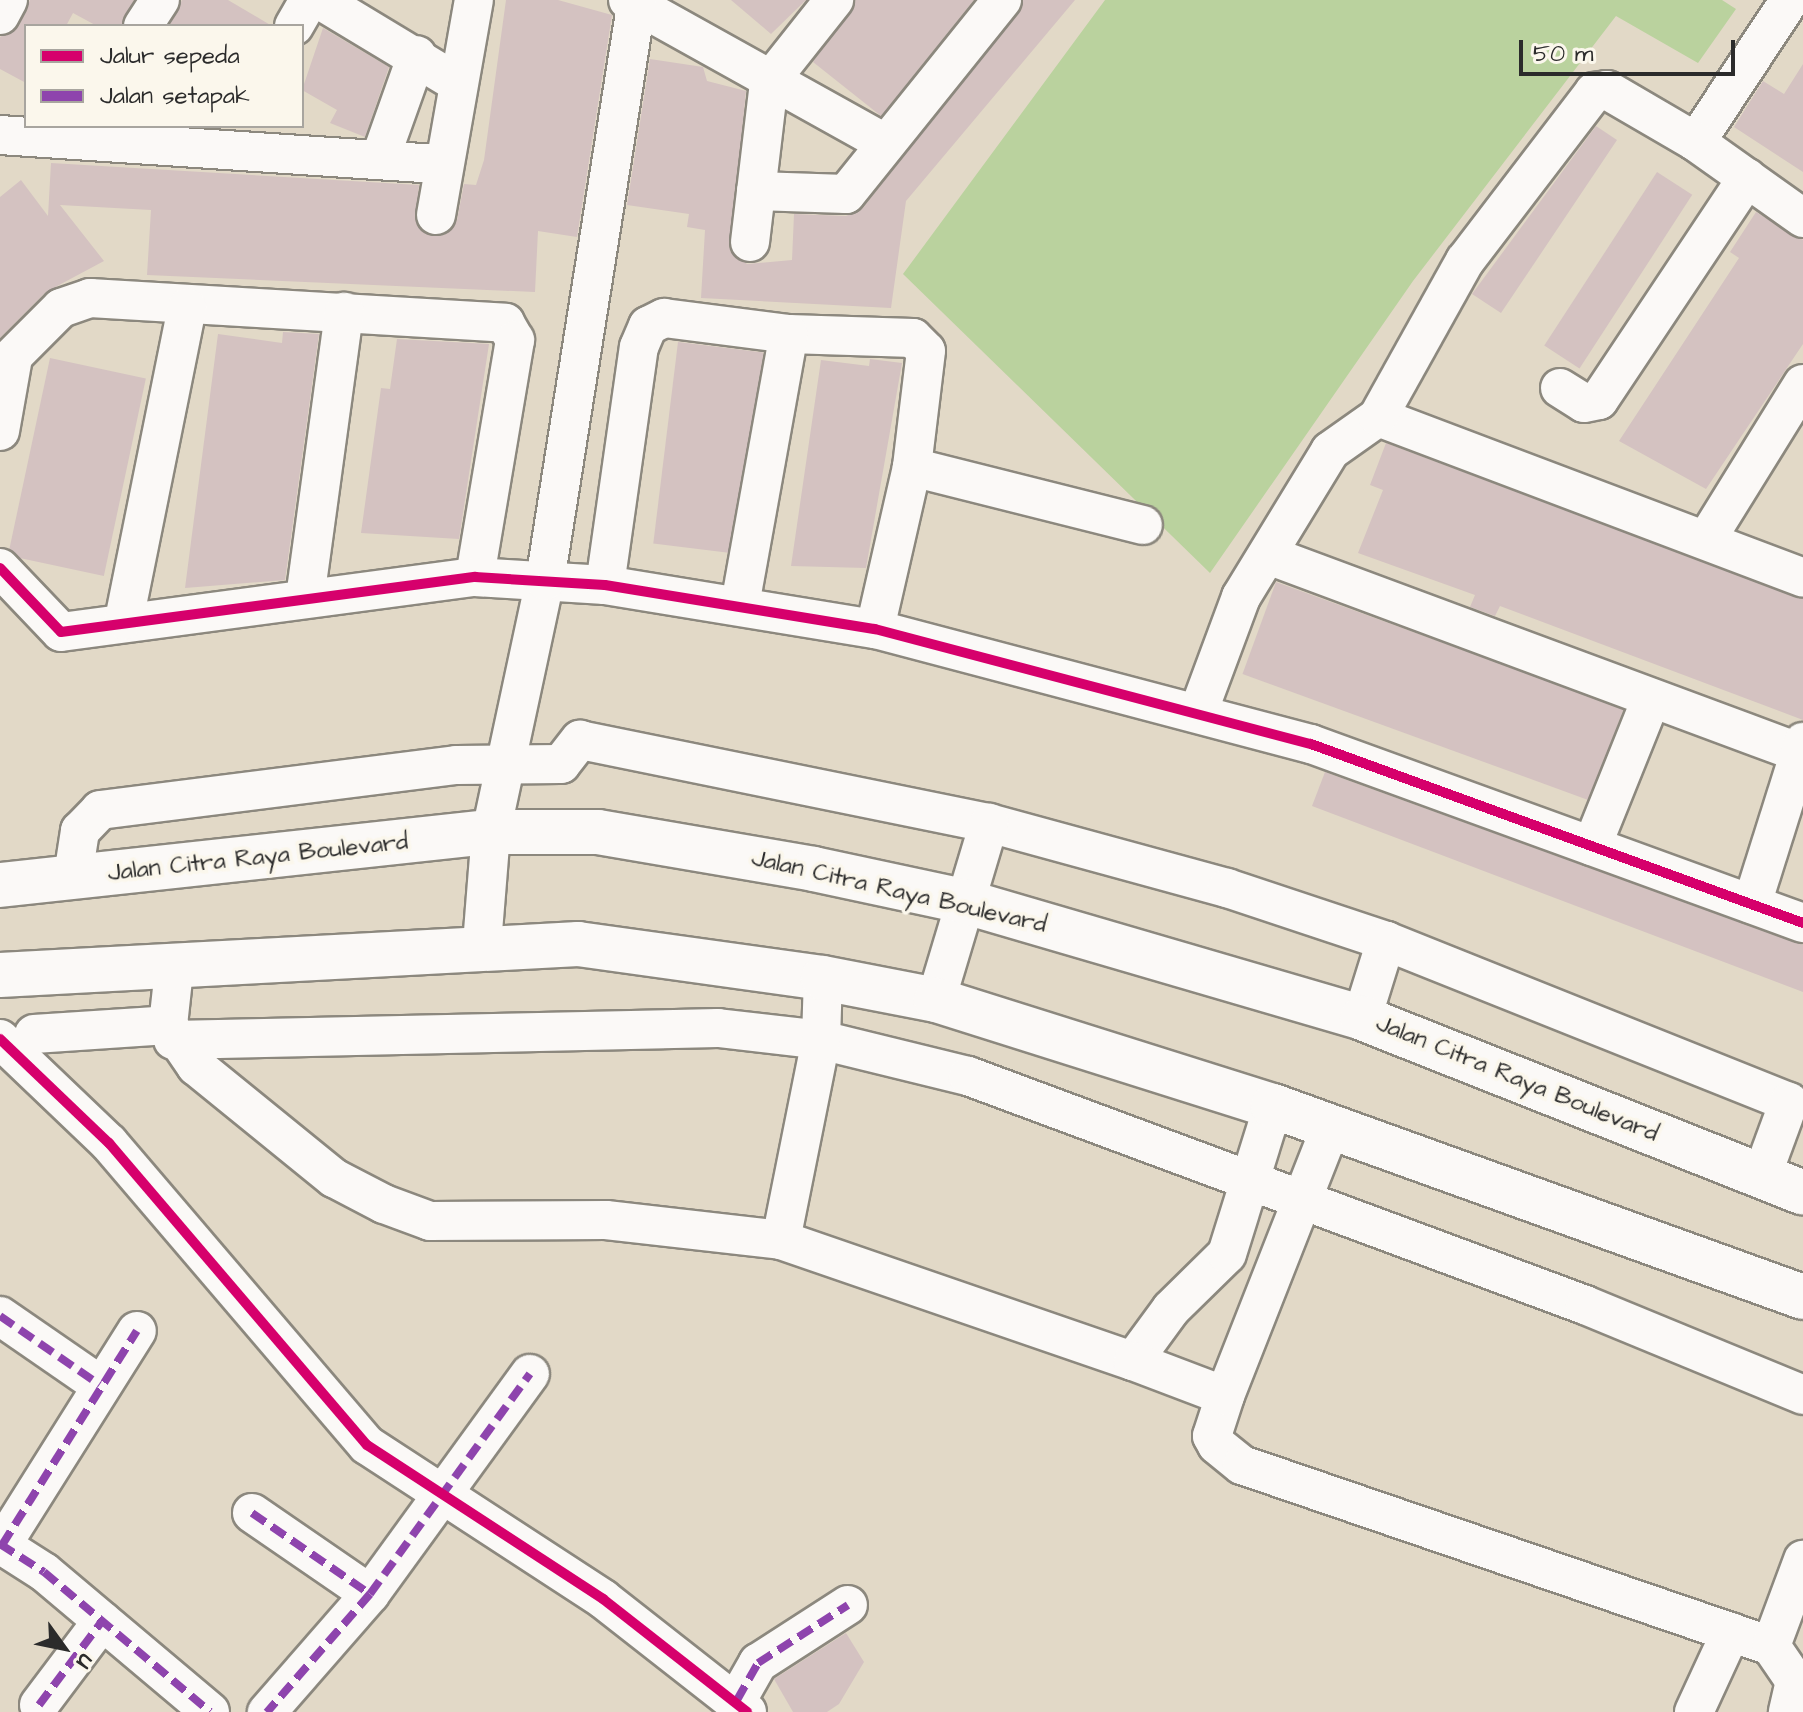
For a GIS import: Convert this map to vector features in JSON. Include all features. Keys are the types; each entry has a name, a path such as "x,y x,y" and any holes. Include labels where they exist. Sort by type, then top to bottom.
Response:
{"main road":[{"name":"Jalan Citra Raya Boulevard","path":"0,885 491,832 598,832 963,901 1362,1018 1803,1193"},
{"path":"0,975 174,970 482,944 593,945 823,978 936,1000 1273,1106 1803,1297"}],"street":[{"path":"0,15 8,0"},
{"path":"144,24 160,0"},
{"path":"295,24 309,0"},
{"path":"320,0 417,55 456,82"},
{"path":"436,215 456,82 474,0"},
{"path":"750,242 769,82 834,0"},
{"path":"756,191 843,195 1002,0"},
{"path":"482,944 491,832 545,581 633,1 769,82 885,143"},
{"path":"1696,142 1793,4"},
{"path":"380,159 417,55"},
{"path":"1199,710 1226,627 1339,439 1378,417 1465,261 1594,92 1607,90 1696,142 1803,218"},
{"path":"0,166 15,136 76,134 230,139 442,164"},
{"path":"1560,388 1584,403 1599,400 1747,178"},
{"path":"0,431 6,363 74,301 497,320 515,332 475,577"},
{"path":"124,620 187,307"},
{"path":"305,598 344,312"},
{"path":"605,585 639,347 648,326 664,318 789,334 922,342 912,467 875,629"},
{"path":"740,605 789,334"},
{"path":"1708,537 1798,401"},
{"path":"1378,417 1708,537 1803,578"},
{"path":"912,467 1143,525"},
{"path":"1268,555 1651,699 1802,749 1752,904"},
{"path":"0,568 61,632 124,620 475,577 605,585 875,629 1199,710 1592,846 1803,923"},
{"path":"1592,846 1651,699"},
{"path":"73,876 80,831 100,810 504,765 567,763 580,740 989,823 1227,888 1386,941 1789,1102 1761,1178"},
{"path":"936,1000 963,901 989,823"},
{"path":"1362,1018 1386,941"},
{"path":"170,1033 174,970"},
{"path":"781,1240 821,1040 823,978"},
{"path":"17,1036 718,1028 821,1040 968,1076 1305,1201 1803,1395"},
{"path":"170,1033 334,1178 430,1221 606,1220 781,1240 1133,1361 1225,1396"},
{"path":"17,1036 367,1445 448,1496 742,1706 758,1663 848,1605"},
{"path":"1133,1361 1171,1309 1227,1254 1273,1106"},
{"path":"1330,1129 1305,1201 1225,1396 1212,1436 1242,1465 1771,1646 1795,1681 1788,1712"},
{"path":"1227,1254 1275,1272"},
{"path":"0,1316 100,1385"},
{"path":"137,1331 1,1544 102,1621 210,1712"},
{"path":"267,1712 370,1594 448,1496 530,1374"},
{"path":"252,1513 370,1594"},
{"path":"1771,1646 1803,1560"},
{"path":"39,1705 102,1621"},
{"path":"1694,1712 1731,1632"}],"green space":[{"path":"1105,0 1722,0 1736,9 1698,63 1616,16 1413,281 1210,573 903,274"}],"building":[{"path":"30,0 134,0 122,24 93,24 73,13 67,24 24,24 24,82 0,69 0,37 19,26"},
{"path":"182,0 228,0 269,24 170,24"},
{"path":"506,0 558,0 612,15 577,237 538,231 535,292 147,275 151,210 60,205 104,261 46,292 0,338 0,197 21,180 48,216 51,163 419,185 416,223 431,236 444,235 457,220 464,184 476,185 484,160"},
{"path":"731,0 806,0 771,34"},
{"path":"856,0 974,0 881,116 813,62"},
{"path":"1023,0 1075,0 906,201 891,308 701,298 705,230 687,227 689,214 627,205 650,59 703,67 707,81 746,91 730,251 747,264 792,260 794,214 846,216 863,208"},
{"path":"323,28 389,67 365,137 330,123 337,110 304,91"},
{"path":"1803,64 1803,172 1734,127 1763,81 1784,94"},
{"path":"1596,126 1617,140 1501,313 1472,294"},
{"path":"1657,172 1692,195 1579,368 1544,346"},
{"path":"1756,212 1803,240 1803,344 1706,489 1619,441 1739,258 1730,252"},
{"path":"283,332 319,334 285,580 185,588 218,334 282,343"},
{"path":"397,339 489,344 459,539 361,533 381,388 390,389"},
{"path":"678,342 763,352 739,554 653,543"},
{"path":"50,358 146,378 104,576 8,556"},
{"path":"870,359 902,363 866,568 791,566 821,360 869,366"},
{"path":"1386,443 1803,599 1803,720 1500,606 1495,616 1470,607 1475,595 1358,553 1383,490 1370,485"},
{"path":"1276,582 1624,709 1590,801 1242,674"},
{"path":"1325,772 1803,945 1803,992 1312,806"},
{"path":"846,1633 864,1662 839,1704 827,1712 793,1712 774,1679"}],"marked path":[{"path":"0,1316 100,1385"},
{"path":"2,1545 137,1331"},
{"path":"370,1594 530,1374"},
{"path":"252,1513 370,1594 267,1712"},
{"path":"0,1544 44,1572 210,1712"},
{"path":"737,1700 758,1663 848,1605"},
{"path":"39,1705 102,1621"}],"cycle path":[{"path":"0,568 61,632 475,577 605,585 875,629 1311,744 1803,923"},
{"path":"0,1039 109,1143 367,1445 603,1599 747,1712"}]}
